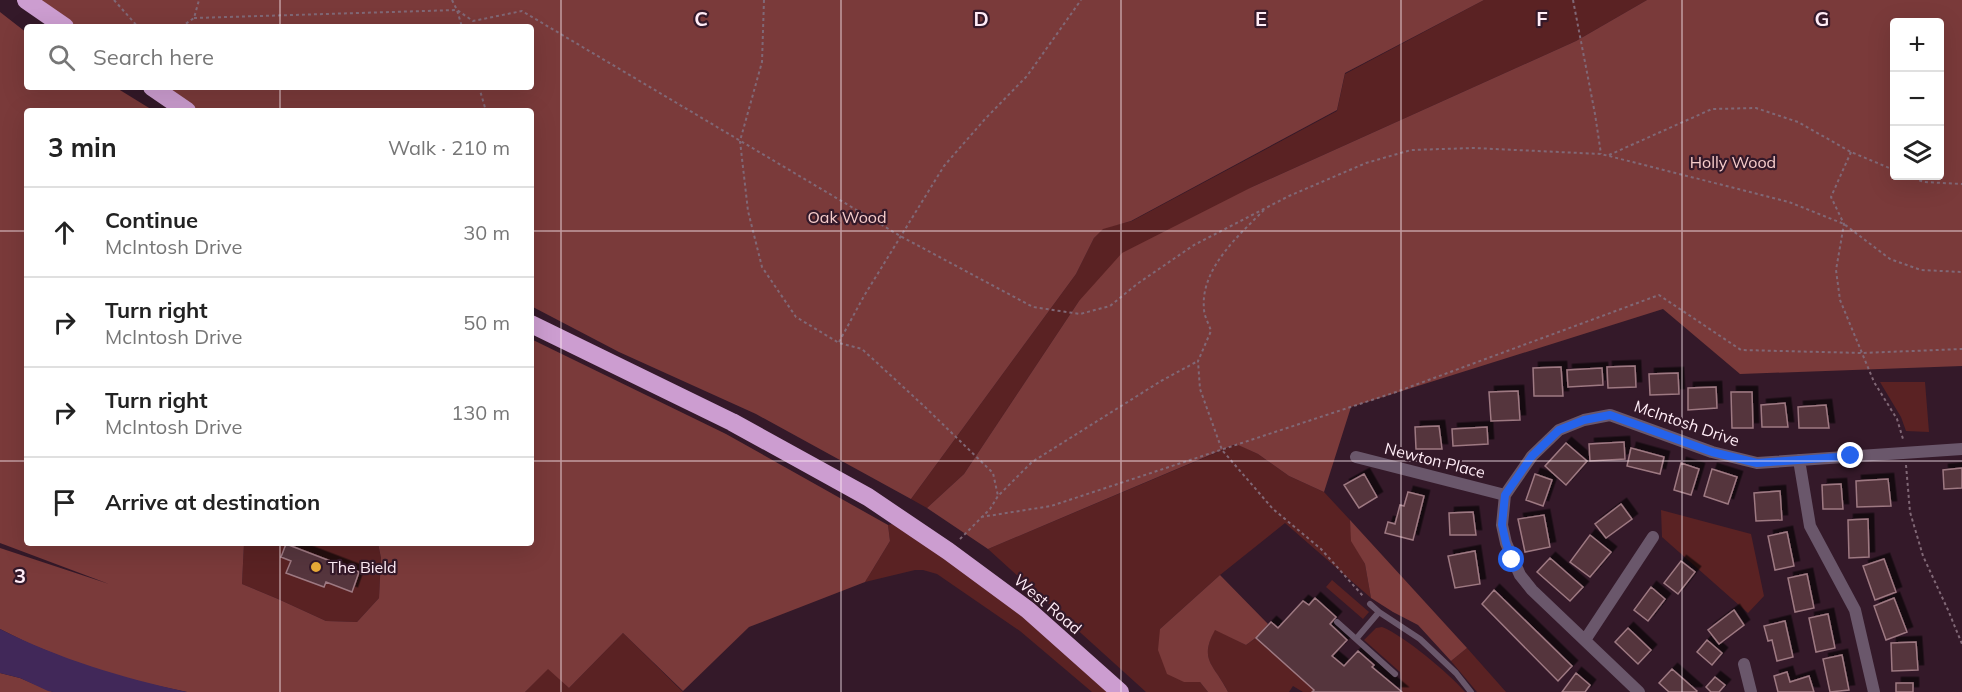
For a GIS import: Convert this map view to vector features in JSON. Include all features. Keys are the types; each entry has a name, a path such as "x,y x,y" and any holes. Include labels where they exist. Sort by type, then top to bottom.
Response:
{"highway":[{"path":"26,0 61,24"},
{"path":"156,90 183,108"},
{"name":"West Road","path":"534,325 742,428 868,497 948,551 1028,610 1120,692"}],"street":[{"name":"McIntosh Drive","path":"1639,692 1532,590 1520,575 1506,543 1502,525 1505,495 1532,456 1559,430 1584,420 1610,415 1712,452 1757,463 1962,449"},
{"name":"Newton Place","path":"1356,457 1505,495"},
{"path":"1799,460 1810,526 1855,610 1874,692"},
{"path":"1585,640 1653,537"},
{"path":"1744,664 1751,692"}],"lane":[{"path":"1370,604 1420,639 1471,692"},
{"path":"1356,639 1379,612"},
{"path":"1337,622 1395,674"}],"path":[{"path":"114,0 135,24"},
{"path":"194,18 200,0"},
{"path":"452,0 461,24"},
{"path":"764,0 762,62 740,141 748,211 762,267 796,317 839,343 862,350 925,407 993,473 998,496"},
{"path":"839,343 864,296 944,166 1027,76 1081,0"},
{"path":"1573,0 1601,154"},
{"path":"185,24 194,18 457,10 473,21 522,11 902,237 1033,307 1080,314 1110,306 1137,284 1194,245 1288,196 1366,163 1412,150 1474,148 1601,154 1789,202 1844,225 1890,259 1921,270 1962,272"},
{"path":"480,90 485,108"},
{"path":"1608,156 1712,109 1756,108 1798,122 1851,153 1890,168"},
{"path":"1851,153 1831,197 1844,225 1836,270 1840,300 1874,382 1897,419 1902,436 1911,512 1923,556 1962,644"},
{"path":"1919,180 1962,184"},
{"path":"1266,208 1227,247 1207,285 1204,309 1211,331 1198,361 1200,389 1222,450 1273,509 1321,549 1370,604"},
{"path":"981,517 1051,507 1396,392 1659,295 1741,350 1862,353 1962,349"},
{"path":"948,551 1032,462 1161,381 1198,361"}],"shaded area":[{"path":"1484,0 1647,0 1576,41 1252,187 1079,301 964,474 927,508 911,499 1076,274 1094,238 1103,228 1132,221 1337,111 1345,74"},
{"path":"1880,382 1925,382 1929,432 1906,431 1901,417"},
{"path":"1237,444 1258,454 1289,476 1324,492 1350,520 1352,541 1365,564 1371,598 1285,523 1220,575 1160,629 1184,682 1200,682 1208,692 1146,692 988,549"},
{"path":"1661,510 1751,534 1764,596 1748,613 1662,537"},
{"path":"892,524 943,556 1031,622 1110,692 1092,692 1020,631 937,574 915,570 865,582 890,541 888,525"},
{"path":"244,546 379,546 381,558 379,598 357,622 326,621 242,584"},
{"path":"1332,580 1369,612 1363,619 1326,587"},
{"path":"1382,627 1402,638 1426,656 1465,692 1402,692 1400,672 1364,640 1376,628"},
{"path":"0,629 45,650 92,666 187,692 48,691 20,678 0,673"},
{"path":"1215,629 1246,645 1256,638 1314,690 1303,692 1293,686 1289,692 1228,692 1208,656 1210,640"},
{"path":"623,633 683,692 525,692 548,668 569,688"},
{"path":"1467,648 1506,692 1477,692 1451,661"}],"green space":[{"name":"Oak Wood","path":"26,0 1484,0 1345,73 1337,110 1131,221 1103,229 1094,238 1076,274 911,499 756,414 619,352 534,308 534,108 183,108 156,90 534,90 534,24 61,24"},
{"name":"Holly Wood","path":"1647,0 1962,0 1962,366 1740,374 1663,309 1351,407 1324,492 1289,476 1258,454 1236,444 988,549 927,508 964,474 1079,301 1122,253 1252,187 1576,41"},
{"path":"0,12 24,31 24,90 120,90 149,108 24,108 24,546 244,546 242,584 326,621 357,622 379,598 381,558 379,546 534,546 534,340 726,434 888,525 890,541 865,582 749,627 683,691 623,633 569,688 548,669 525,692 187,692 107,675 30,644 0,629 0,548 109,584 0,543"},
{"path":"1350,520 1467,648 1451,661 1418,625 1371,598 1365,564 1351,541"},
{"path":"1220,575 1268,624 1257,637 1246,645 1215,630 1210,640 1208,656 1228,692 1208,692 1200,682 1184,682 1167,674 1158,650 1160,629"},
{"path":"0,673 20,678 53,692 0,692"}],"building":[{"path":"1635,366 1636,387 1608,388 1607,367"},
{"path":"1561,367 1563,396 1534,396 1533,368"},
{"path":"1602,368 1603,385 1568,387 1567,370"},
{"path":"1678,373 1679,394 1650,395 1649,374"},
{"path":"1716,387 1717,408 1688,410 1688,388"},
{"path":"1518,391 1520,420 1491,421 1489,392"},
{"path":"1731,392 1752,392 1753,428 1732,428"},
{"path":"1785,403 1788,427 1762,427 1761,405"},
{"path":"1826,405 1829,428 1799,428 1798,407"},
{"path":"1439,426 1442,449 1416,449 1415,427"},
{"path":"1487,427 1488,444 1453,446 1452,429"},
{"path":"1624,442 1625,459 1590,461 1589,444"},
{"path":"1566,443 1587,461 1566,485 1545,466"},
{"path":"1631,448 1664,457 1660,474 1627,466"},
{"path":"1681,463 1699,469 1691,495 1674,490"},
{"path":"1962,468 1962,488 1944,489 1943,470"},
{"path":"1712,469 1737,477 1728,504 1704,496"},
{"path":"1364,474 1377,497 1359,508 1344,485"},
{"path":"1535,474 1552,480 1543,506 1526,500"},
{"path":"1888,479 1891,506 1857,507 1856,481"},
{"path":"1841,484 1843,509 1823,509 1822,485"},
{"path":"1780,491 1782,520 1756,521 1754,493"},
{"path":"1408,492 1424,496 1413,540 1385,533 1388,522 1395,524 1400,505 1404,506"},
{"path":"1621,504 1632,519 1606,538 1595,524"},
{"path":"1473,512 1476,535 1450,535 1449,513"},
{"path":"1544,515 1550,547 1525,552 1518,519"},
{"path":"1868,519 1869,557 1849,558 1848,520"},
{"path":"1787,532 1794,566 1775,570 1768,536"},
{"path":"1590,535 1611,552 1590,577 1570,562"},
{"name":"The Bield","path":"285,546 291,546 359,572 352,592 326,582 324,587 286,573 291,561 281,557"},
{"path":"1475,551 1480,584 1455,588 1448,556"},
{"path":"1550,558 1583,587 1570,601 1537,572"},
{"path":"1884,559 1896,592 1875,600 1863,566"},
{"path":"1681,561 1695,572 1678,594 1664,583"},
{"path":"1807,574 1814,608 1795,612 1788,578"},
{"path":"1651,587 1665,599 1648,621 1634,610"},
{"path":"1494,590 1572,666 1558,681 1482,604"},
{"path":"1315,598 1336,617 1330,624 1347,640 1332,656 1344,666 1358,651 1374,665 1372,667 1402,692 1312,692 1314,690 1256,638 1271,622 1278,628 1303,601 1309,605"},
{"path":"1894,598 1907,632 1886,640 1874,606"},
{"path":"1734,610 1744,625 1719,644 1708,630"},
{"path":"1828,614 1835,648 1816,652 1809,618"},
{"path":"1785,621 1793,657 1777,661 1772,640 1768,641 1764,626"},
{"path":"1628,628 1651,650 1638,664 1615,642"},
{"path":"1707,640 1722,653 1712,665 1697,652"},
{"path":"1916,642 1918,670 1892,671 1891,643"},
{"path":"1842,655 1849,690 1830,692 1823,659"},
{"path":"1672,669 1697,691 1669,692 1659,683"},
{"path":"1787,672 1790,682 1809,676 1814,692 1778,692 1774,676"},
{"path":"1576,673 1590,685 1585,692 1562,692"},
{"path":"1715,677 1725,685 1719,692 1711,692 1706,687"},
{"path":"1896,683 1913,683 1913,692 1896,692"}],"place":[{"name":"The Bield","path":"316,567"}],"route":[{"path":"1512,560 1502,525 1505,495 1532,456 1559,430 1584,420 1610,415 1712,452 1757,463 1851,456"}]}
